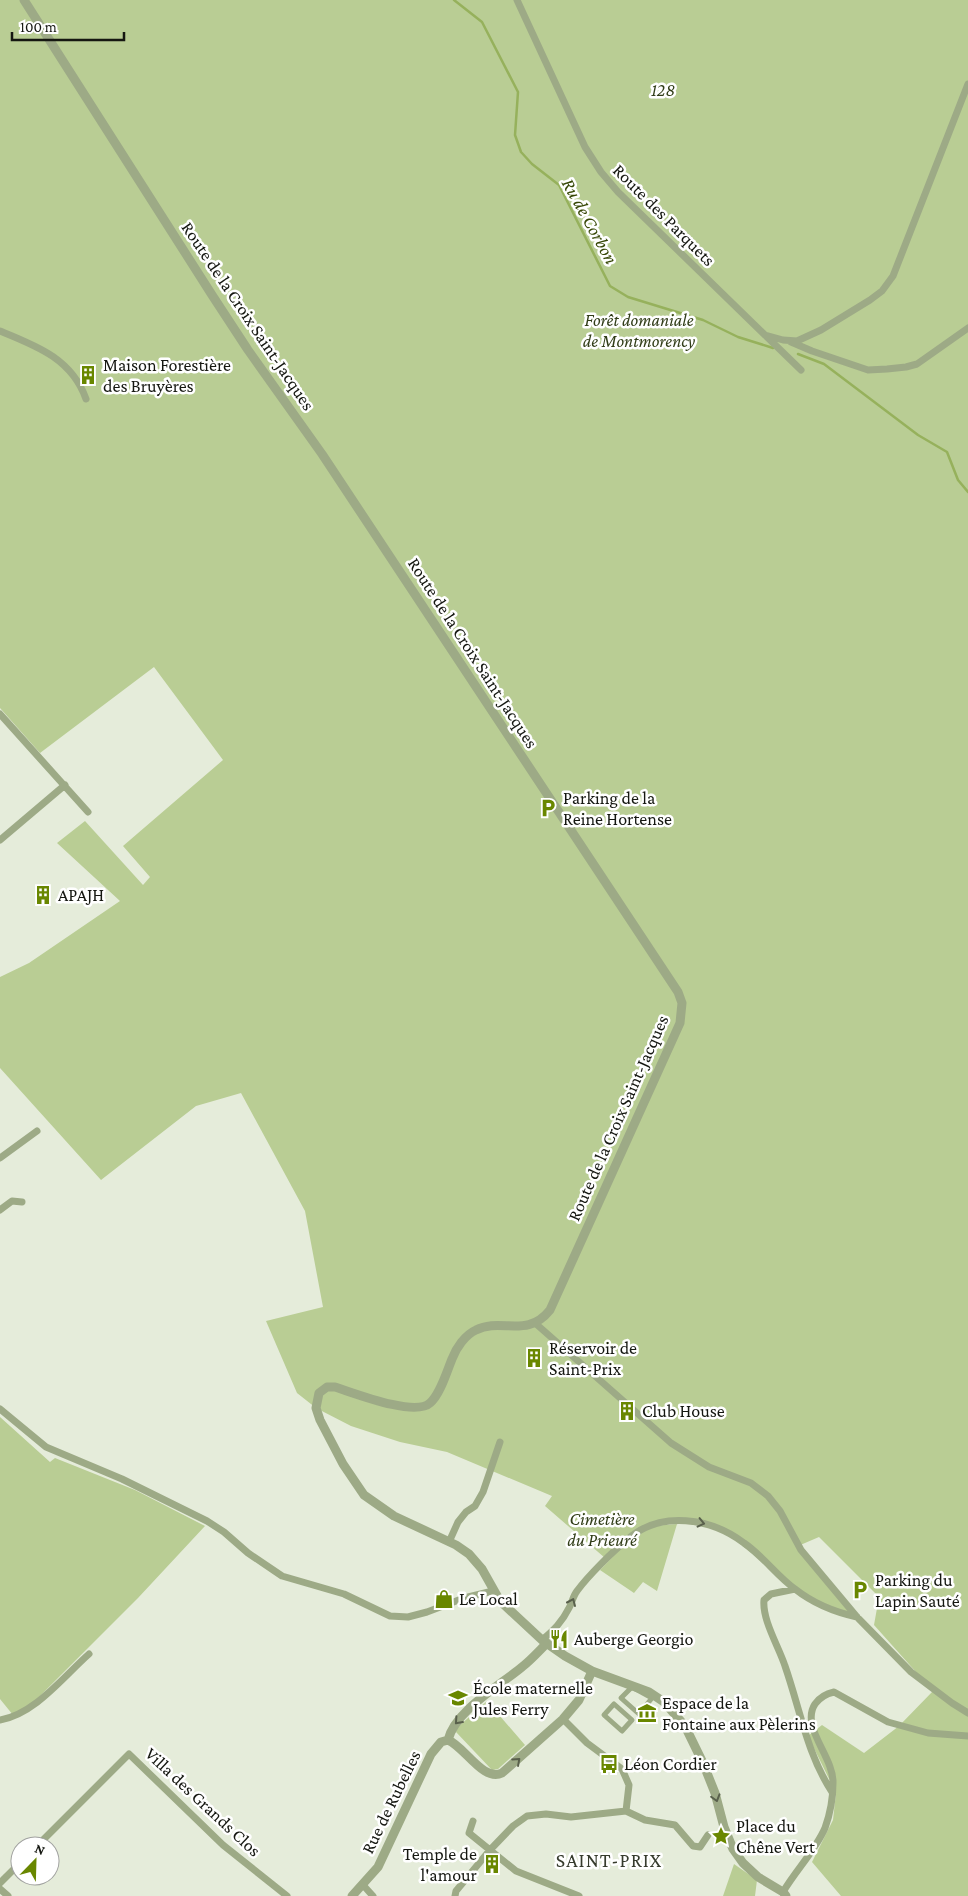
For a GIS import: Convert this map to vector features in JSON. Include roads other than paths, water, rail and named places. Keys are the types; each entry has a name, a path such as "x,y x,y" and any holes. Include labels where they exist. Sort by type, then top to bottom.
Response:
{"street":[{"name":"Route de la Croix Saint-Jacques","path":"24,0 248,350 322,454 678,992 682,1003 680,1023 550,1310 541,1320 535,1323"},
{"name":"Route des Parquets","path":"517,0 585,147 601,172 618,192 801,370"},
{"path":"783,340 797,342 821,330 870,300 889,283 968,84"},
{"path":"762,334 868,370 906,367 917,364 968,328"},
{"path":"0,331 35,346 66,366 82,386 86,399"},
{"path":"0,714 88,812"},
{"path":"0,840 65,785"},
{"path":"0,1158 38,1131"},
{"path":"0,1210 12,1201 22,1202"},
{"path":"968,1713 911,1672 857,1617 801,1550 780,1511 768,1496 751,1483 709,1467 671,1443 535,1323 507,1327 484,1327 472,1332 454,1353 436,1395 427,1406 421,1408 390,1404 335,1387 327,1387 322,1390 316,1402 320,1420 343,1464 364,1495 394,1516 463,1550 482,1569 500,1601 545,1642 564,1656 592,1671 649,1692 664,1702 685,1726 703,1763 715,1793 732,1849 758,1877 785,1894 825,1828 830,1809 834,1781 825,1751 816,1737 810,1720 814,1705 826,1694 834,1692 888,1722 928,1733 968,1736"},
{"path":"0,1409 46,1447 122,1479 206,1521 224,1532 248,1553 282,1576 344,1594 390,1616 408,1617 428,1612 464,1598 493,1591"},
{"path":"449,1542 458,1522 466,1512 475,1506 483,1492 500,1442"},
{"path":"545,1642 561,1623 577,1591 629,1538 645,1528 658,1523 690,1521 720,1528 746,1543 795,1589 821,1606 857,1617"},
{"path":"795,1589 771,1594 764,1600 764,1606 786,1668 804,1734 824,1781 832,1792"},
{"name":"Rue de Rubelles","path":"352,1896 378,1867 431,1754 441,1742 448,1740 450,1730 470,1708 524,1666 545,1642"},
{"path":"0,1720 14,1718 35,1705 89,1654"},
{"path":"448,1740 484,1771 489,1774 498,1775 564,1719 580,1700 592,1671"},
{"path":"632,1687 652,1698 639,1714 621,1698 632,1687"},
{"path":"614,1704 632,1720 622,1731 604,1715 614,1704"},
{"path":"564,1719 587,1743 622,1769 629,1785 626,1811"},
{"name":"Villa des Grands Clos","path":"47,1836 129,1754 223,1846 287,1896"},
{"path":"455,1896 456,1891 490,1850 513,1826 527,1816 546,1814 571,1817 626,1811 645,1820 675,1825 693,1846 700,1847 708,1835"},
{"path":"473,1821 469,1833 516,1871 579,1896"},
{"path":"0,1883 10,1873"},
{"path":"363,1885 373,1896"},
{"path":"0,1889 8,1896"}],"waterway":[{"name":"Ru de Corbon","path":"454,0 482,22 518,92 515,135 521,152 532,164 559,185 610,286 628,297 703,320 738,337 773,348"},
{"name":"Ru de Corbon","path":"798,354 824,364 918,435 947,452 958,480 968,492"}],"place":[{"name":"Maison Forestière des Bruyères","path":"88,375"},
{"name":"Parking de la Reine Hortense","path":"548,808"},
{"name":"APAJH","path":"43,895"},
{"name":"Réservoir de Saint-Prix","path":"534,1358"},
{"name":"Club House","path":"627,1411"},
{"name":"Parking du Lapin Sauté","path":"860,1590"},
{"name":"Le Local","path":"444,1599"},
{"name":"Auberge Georgio","path":"559,1639"},
{"name":"École maternelle Jules Ferry","path":"458,1698"},
{"name":"Espace de la Fontaine aux Pèlerins","path":"647,1713"},
{"name":"Léon Cordier","path":"609,1764"},
{"name":"Place du Chêne Vert","path":"721,1836"},
{"name":"Temple de l'amour","path":"492,1864"}],"district":[{"name":"SAINT-PRIX","path":"609,1860"}],"park label":[{"name":"128","path":"663,90"},
{"name":"Forêt domaniale de Montmorency","path":"639,330"},
{"name":"Cimetière du Prieuré","path":"602,1529"}]}
